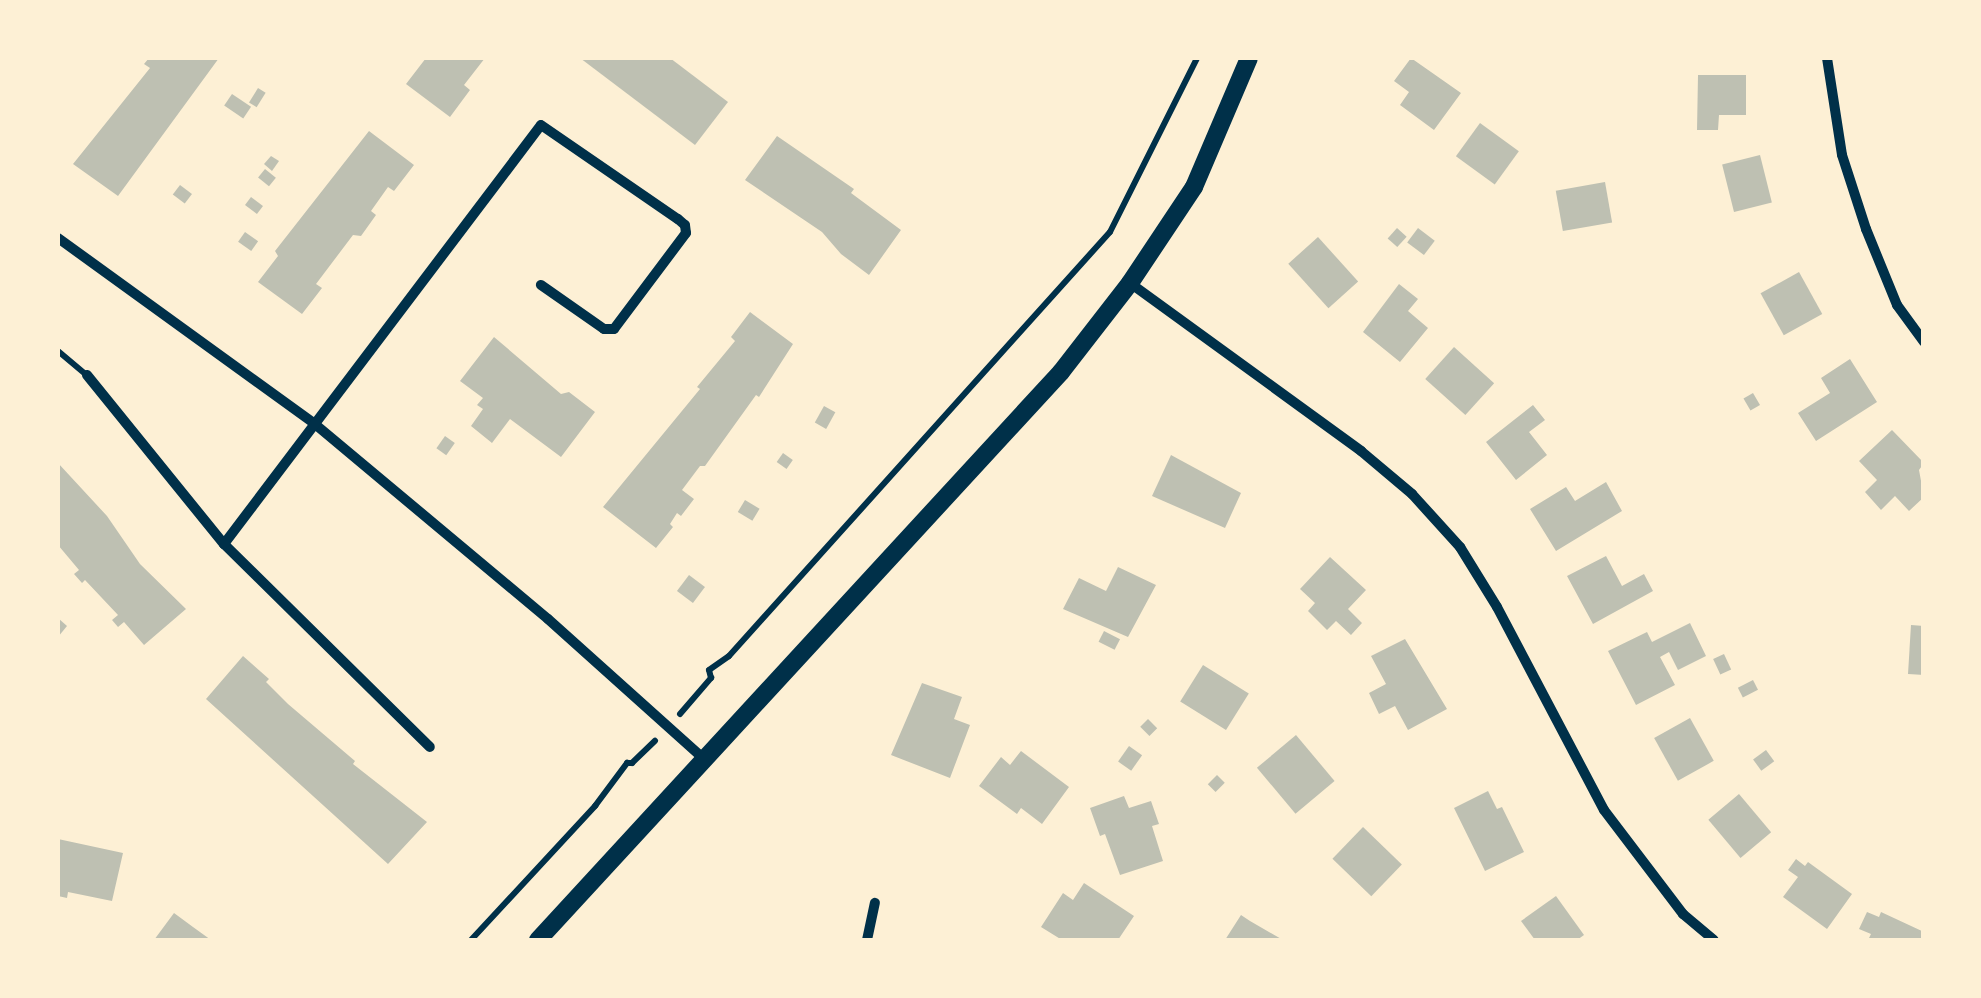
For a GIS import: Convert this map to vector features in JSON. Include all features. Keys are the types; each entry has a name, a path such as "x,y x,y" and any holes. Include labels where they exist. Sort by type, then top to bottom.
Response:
{"street":[{"path":"538,940 1060,372 1130,283 1194,187 1249,58"},
{"path":"1827,58 1842,154 1866,229 1897,305 1924,342"},
{"path":"224,544 542,125 678,219 685,225 686,233 614,328 604,329 541,284"},
{"path":"58,238 316,426 704,759"},
{"path":"1130,283 1361,452 1412,494 1460,547 1497,607 1604,810 1683,914 1714,940"},
{"path":"87,375 224,544 430,747"},
{"path":"867,940 875,903"}],"lane":[{"path":"58,351 87,375"}],"path":[{"path":"471,940 595,806 627,763 632,763 669,727 711,678 709,670 729,656 1110,232 1197,58"}],"building":[{"path":"149,58 219,58 118,196 73,164 150,68 144,64"},
{"path":"426,58 485,58 464,85 470,90 450,117 406,84"},
{"path":"580,58 670,58 728,102 695,145"},
{"path":"1411,58 1461,93 1434,130 1400,105 1409,92 1394,81"},
{"path":"1698,75 1746,75 1746,115 1719,115 1718,130 1697,130"},
{"path":"258,88 266,93 257,107 249,102"},
{"path":"232,94 251,107 243,118 224,106"},
{"path":"1480,123 1519,151 1495,184 1456,156"},
{"path":"369,131 414,165 394,191 388,187 371,211 376,215 361,236 353,235 316,284 322,288 302,314 258,282 278,256 275,251"},
{"path":"777,136 854,189 851,193 901,230 869,275 841,254 822,232 745,180"},
{"path":"1760,155 1772,203 1734,212 1722,164"},
{"path":"271,156 279,161 272,171 264,164"},
{"path":"265,169 276,178 269,186 258,178"},
{"path":"1605,182 1612,222 1563,231 1556,191"},
{"path":"180,185 192,194 185,204 173,195"},
{"path":"251,197 263,206 257,214 245,205"},
{"path":"1397,228 1407,237 1397,247 1388,238"},
{"path":"1418,228 1435,241 1424,255 1407,242"},
{"path":"245,232 258,241 251,251 238,242"},
{"path":"1318,237 1358,282 1328,308 1288,264"},
{"path":"1799,272 1822,314 1784,335 1761,293"},
{"path":"1399,284 1418,299 1408,311 1428,328 1400,362 1363,332"},
{"path":"750,312 793,344 759,397 756,395 705,466 700,466 682,490 694,499 681,516 677,513 670,524 673,527 656,548 603,507 700,389 697,387 735,341 731,337"},
{"path":"494,337 561,394 569,392 595,412 561,457 510,419 492,443 471,426 483,409 477,405 483,398 460,381"},
{"path":"1454,347 1494,383 1465,415 1425,379"},
{"path":"1850,359 1877,402 1816,441 1798,413 1830,393 1821,378"},
{"path":"1753,393 1760,405 1750,411 1743,398"},
{"path":"1533,405 1545,420 1529,432 1547,455 1516,480 1486,442"},
{"path":"824,406 835,412 826,429 815,423"},
{"path":"1892,430 1924,463 1919,470 1924,497 1909,511 1895,496 1881,510 1865,492 1877,480 1859,461"},
{"path":"445,436 455,443 446,455 436,448"},
{"path":"783,453 793,460 787,469 777,462"},
{"path":"1171,455 1241,493 1225,528 1152,496"},
{"path":"58,463 107,516 140,564 186,609 144,645 124,622 118,627 112,620 118,615 85,580 82,583 74,574 79,570 58,545"},
{"path":"1606,482 1622,511 1556,551 1530,509 1566,487 1575,501"},
{"path":"745,500 760,509 752,521 738,512"},
{"path":"1606,556 1622,586 1644,574 1653,591 1593,624 1567,576"},
{"path":"1330,557 1366,590 1348,609 1362,623 1351,635 1336,621 1327,630 1308,611 1315,603 1300,589"},
{"path":"1118,567 1156,585 1128,637 1063,609 1079,578 1106,591"},
{"path":"689,575 705,587 693,603 677,591"},
{"path":"58,618 67,626 58,637"},
{"path":"1690,623 1706,656 1678,670 1669,652 1660,657 1675,685 1636,705 1608,651 1647,632 1652,642"},
{"path":"1911,625 1924,626 1924,675 1908,674"},
{"path":"1104,631 1120,639 1115,650 1099,642"},
{"path":"1405,639 1447,709 1408,730 1395,706 1379,714 1369,693 1386,684 1371,656"},
{"path":"1724,654 1731,669 1720,674 1713,659"},
{"path":"243,656 269,679 266,682 288,704 355,761 353,764 427,822 388,864 206,699"},
{"path":"1203,665 1249,694 1226,730 1180,701"},
{"path":"1753,680 1758,690 1743,698 1738,688"},
{"path":"922,683 962,697 954,719 970,725 950,778 891,755"},
{"path":"1690,718 1714,761 1678,781 1654,738"},
{"path":"1148,719 1157,728 1149,736 1140,727"},
{"path":"1296,735 1335,781 1295,814 1257,768"},
{"path":"1129,746 1142,755 1131,771 1118,762"},
{"path":"1766,750 1774,761 1761,771 1753,759"},
{"path":"1021,751 1069,787 1042,824 1021,808 1017,814 979,786 1001,757 1010,765"},
{"path":"1217,775 1225,783 1216,792 1208,784"},
{"path":"1488,791 1497,809 1502,807 1524,852 1485,871 1454,808"},
{"path":"1739,794 1771,832 1740,858 1708,820"},
{"path":"1124,796 1129,808 1151,801 1159,824 1152,826 1163,861 1120,875 1105,834 1100,836 1090,808"},
{"path":"1363,827 1402,865 1371,896 1332,859"},
{"path":"58,839 123,853 112,901 68,892 67,898 58,896"},
{"path":"1796,859 1805,866 1808,862 1852,894 1827,929 1783,897 1798,877 1788,870"},
{"path":"1084,883 1134,916 1118,940 1062,940 1041,927 1063,893 1073,900"},
{"path":"1556,896 1584,935 1577,940 1535,940 1521,921"},
{"path":"1867,912 1879,917 1881,912 1924,932 1924,940 1868,940 1871,934 1859,929"},
{"path":"174,913 193,927 211,940 154,940"},
{"path":"1241,915 1250,921 1283,940 1225,940"}]}
